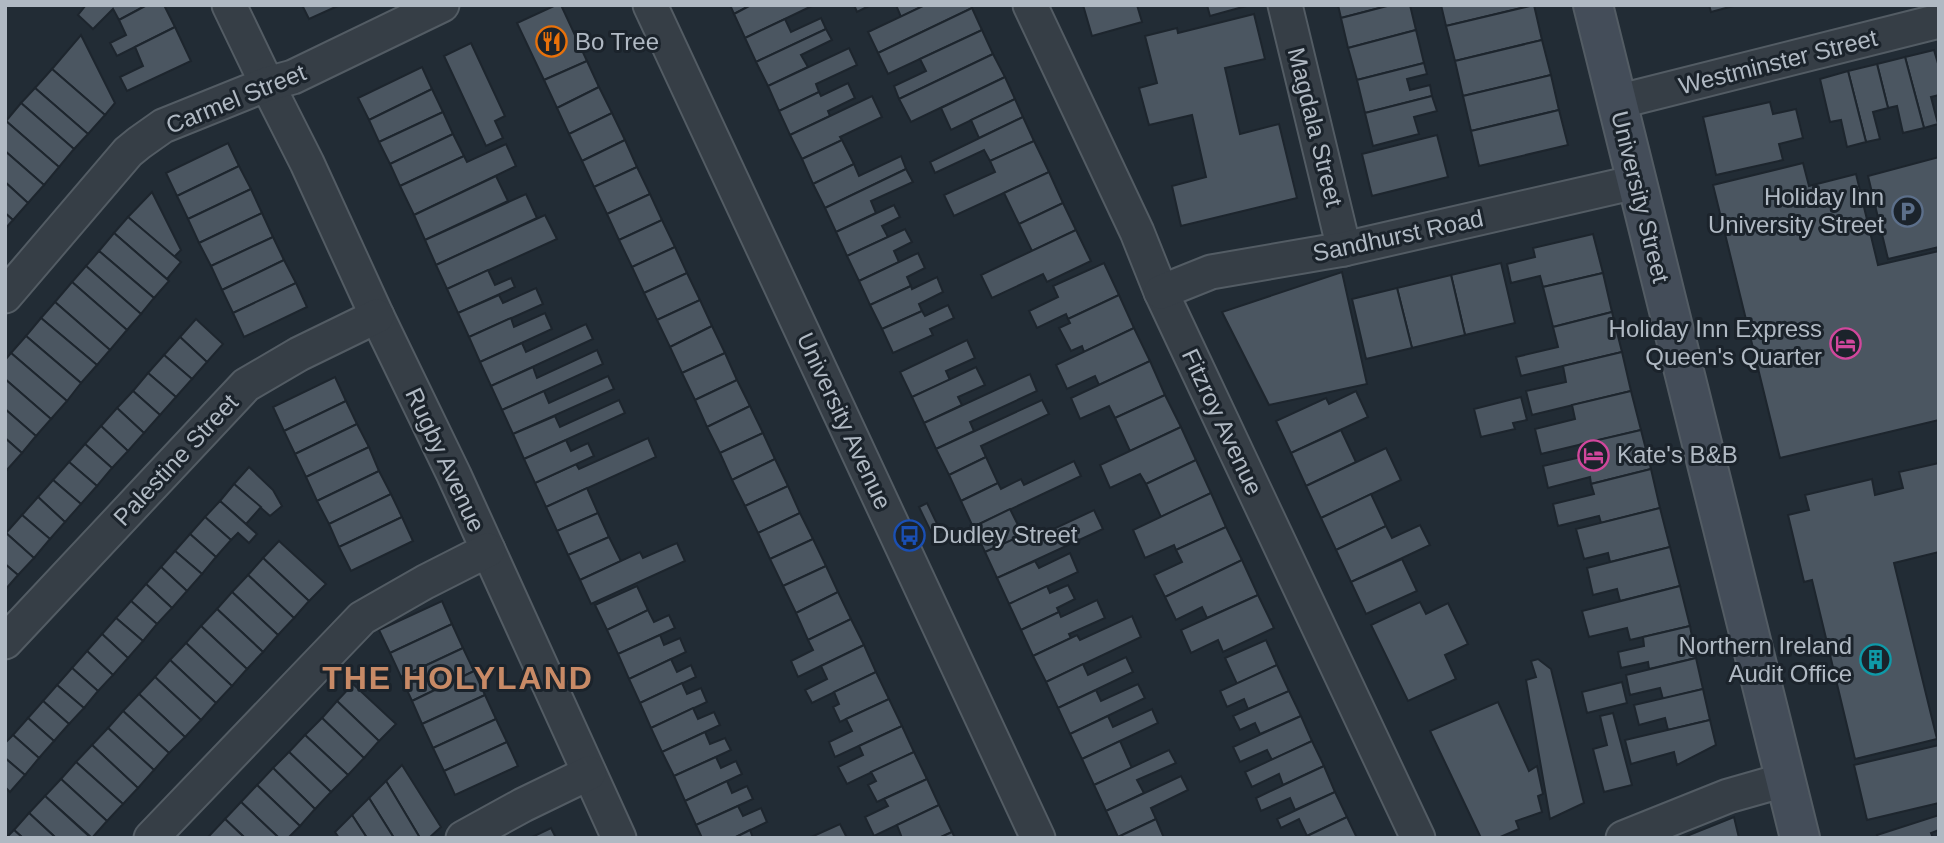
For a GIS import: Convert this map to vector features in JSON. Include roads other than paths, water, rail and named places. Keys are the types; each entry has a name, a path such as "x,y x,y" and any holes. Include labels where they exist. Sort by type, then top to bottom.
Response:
{"street":[{"name":"Rugby Avenue","path":"229,5 307,163 454,475 619,838"},
{"name":"Carmel Street","path":"5,296 128,152 163,126 267,84 293,78 442,5"},
{"name":"University Avenue","path":"650,5 1038,838"},
{"name":"Fitzroy Avenue","path":"1030,5 1137,232 1161,292 1418,838"},
{"name":"Magdala Street","path":"1285,5 1344,249"},
{"name":"University Street","path":"1593,5 1800,838"},
{"name":"Westminster Street","path":"1617,102 1939,21"},
{"name":"Sandhurst Road","path":"1161,292 1211,272 1344,249 1636,182"},
{"name":"Palestine Street","path":"5,642 246,385 299,354 377,316"},
{"path":"151,838 362,618 488,550"},
{"path":"463,838 589,773"},
{"path":"1623,838 1728,796 1784,780"}],"place":[{"name":"Bo Tree","path":"552,42"},
{"name":"Holiday Inn University Street","path":"1907,211"},
{"name":"Holiday Inn Express Queen's Quarter","path":"1845,343"},
{"name":"Kate's B&B","path":"1594,455"},
{"name":"Dudley Street","path":"909,535"},
{"name":"Northern Ireland Audit Office","path":"1875,660"}],"district":[{"name":"THE HOLYLAND","path":"458,678"}]}
